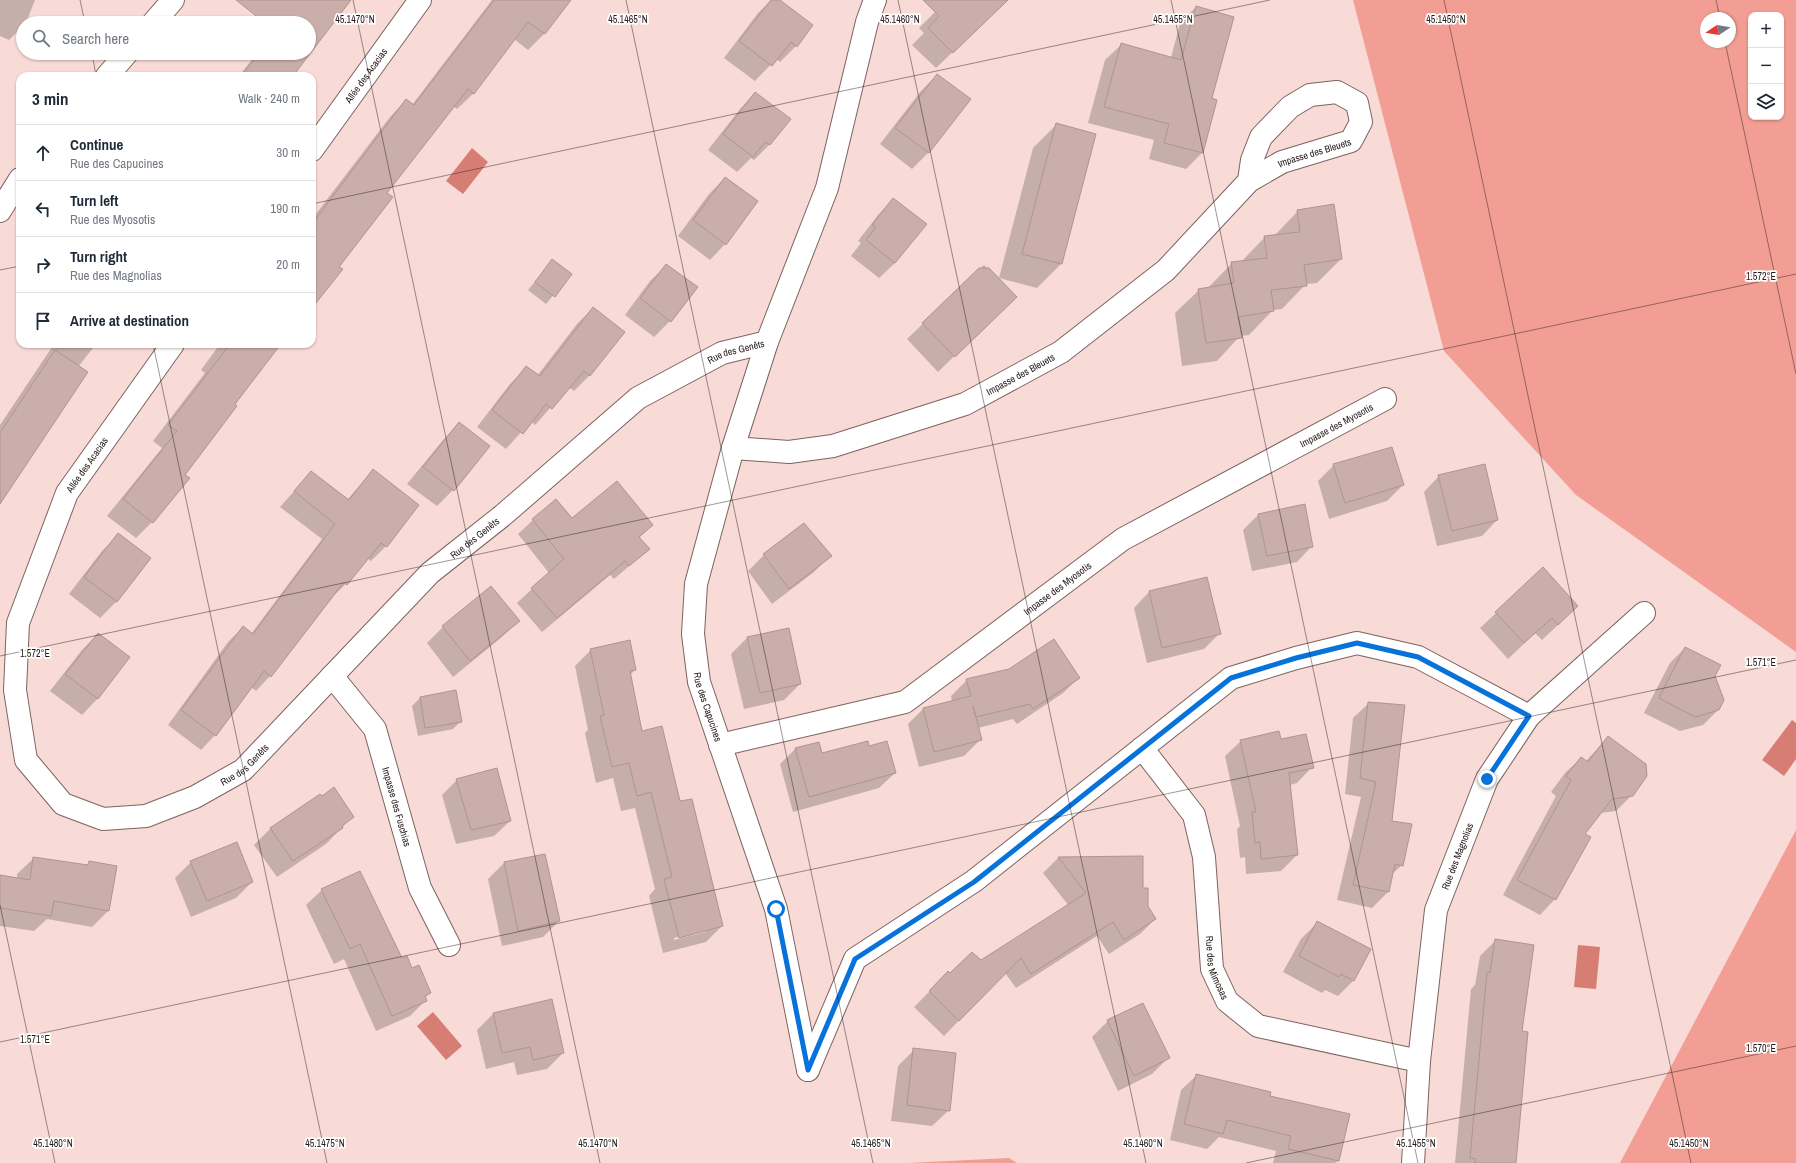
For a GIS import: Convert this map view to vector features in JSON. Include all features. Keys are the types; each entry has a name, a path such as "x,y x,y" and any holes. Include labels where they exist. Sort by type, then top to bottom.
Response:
{"street":[{"path":"160,16 174,0"},
{"name":"Allée des Acacias","path":"316,144 420,0"},
{"name":"Rue des Genêts","path":"9,627 15,690 26,760 62,804 103,819 146,816 195,797 243,770 430,573 502,516 638,398 722,354 767,342 827,188 867,22 875,0"},
{"path":"110,72 121,60"},
{"name":"Impasse des Bleuets","path":"733,448 789,452 833,446 965,404 1061,352 1166,270 1249,181 1282,162 1350,141 1361,122 1356,103 1337,92 1310,95 1290,106 1261,137 1252,160 1249,181"},
{"path":"0,211 16,185"},
{"name":"Rue des Capucines","path":"767,342 733,448 696,584 694,627 698,682 776,909 808,1070 855,959 974,882 1142,748"},
{"name":"Allée des Acacias","path":"9,627 67,493 170,348"},
{"name":"Impasse des Myosotis","path":"720,745 905,702 1123,539 1385,399"},
{"name":"Rue des Magnolias","path":"1413,1163 1419,1061 1436,910 1487,779 1529,716 1644,613"},
{"path":"1142,748 1231,678 1296,658 1357,643 1418,657 1529,716"},
{"name":"Impasse des Fuschias","path":"332,676 375,729 420,888 449,945"},
{"name":"Rue des Mimosas","path":"1142,748 1194,816 1204,857 1212,970 1227,1001 1258,1026 1419,1061"}],"shaded area":[{"path":"1353,0 1796,0 1796,652 1576,495 1444,351"},
{"path":"472,148 488,162 463,194 446,181"},
{"path":"1792,720 1796,723 1796,759 1784,776 1762,760"},
{"path":"1796,830 1796,1163 1620,1163"},
{"path":"1578,945 1600,947 1596,989 1574,987"},
{"path":"433,1012 462,1046 446,1060 417,1026"},
{"path":"1009,1158 1017,1163 908,1163"}],"building":[{"path":"236,0 351,0 316,46 316,16 256,16"},
{"path":"494,0 571,0 545,34 528,22 474,94 468,89 387,193 393,197 339,267 343,269 316,303 316,219 406,99 414,105"},
{"path":"771,0 780,0 813,25 797,47 791,42 772,66 739,41"},
{"path":"923,0 1008,0 953,53 928,28 939,16"},
{"path":"1196,6 1234,17 1212,98 1217,100 1203,153 1164,143 1169,124 1104,107 1121,43 1181,60"},
{"path":"254,60 305,60 296,72 244,72"},
{"path":"937,74 971,99 929,153 895,128"},
{"path":"755,92 791,119 770,145 765,142 753,157 723,134"},
{"path":"1056,123 1096,134 1062,264 1022,254"},
{"path":"725,177 758,201 726,245 693,220"},
{"path":"893,198 927,224 895,263 866,240 876,227 872,225"},
{"path":"1334,204 1342,259 1304,265 1307,286 1271,290 1274,311 1238,317 1242,338 1206,343 1198,289 1234,283 1231,262 1267,258 1264,236 1300,232 1297,210"},
{"path":"552,259 572,274 555,297 535,282"},
{"path":"666,264 698,287 671,322 640,298"},
{"path":"979,268 989,268 1017,297 955,357 922,323"},
{"path":"593,307 625,332 590,376 584,371 552,409 546,404 523,434 492,410 526,366 540,376"},
{"path":"227,348 278,348 235,404 237,406 185,475 190,478 153,523 123,499 177,431 168,425"},
{"path":"55,350 88,372 0,504 0,433"},
{"path":"459,422 490,446 454,491 423,467"},
{"path":"1392,447 1404,485 1345,503 1333,464"},
{"path":"1485,464 1498,520 1452,531 1438,475"},
{"path":"373,469 419,505 387,547 381,543 347,585 344,582 271,677 264,671 216,736 181,710 243,626 253,634 335,524 294,491 311,471 349,500"},
{"path":"617,481 653,525 639,537 650,549 629,566 625,561 557,618 531,588 564,559 532,519 556,499 572,518"},
{"path":"1305,504 1313,547 1267,556 1258,514"},
{"path":"804,523 832,556 789,589 763,554"},
{"path":"118,533 151,558 117,602 84,577"},
{"path":"1543,567 1578,606 1558,625 1552,618 1524,643 1495,612"},
{"path":"1207,577 1221,634 1162,648 1149,591"},
{"path":"491,586 520,621 470,661 442,626"},
{"path":"789,628 801,684 760,693 747,637"},
{"path":"98,633 130,657 98,699 65,674"},
{"path":"1054,639 1080,678 1033,709 1030,704 976,717 973,706 982,740 934,752 923,708 971,696 966,679 1009,669"},
{"path":"630,640 636,670 630,671 642,731 662,726 680,801 692,799 723,926 679,938 664,879 672,877 651,792 637,796 629,763 612,767 600,716 604,715 590,649"},
{"path":"1685,647 1721,665 1715,676 1724,700 1719,710 1695,717 1659,698"},
{"path":"456,690 462,722 425,728 420,697"},
{"path":"1368,702 1405,705 1392,821 1412,824 1403,866 1395,864 1389,892 1353,885 1376,782 1360,778"},
{"path":"1279,731 1281,739 1306,734 1314,768 1289,773 1298,855 1261,859 1260,842 1255,843 1252,812 1256,812 1240,740"},
{"path":"1608,736 1646,764 1647,776 1633,796 1612,799 1585,834 1591,837 1556,900 1517,880 1571,780 1566,776 1581,757 1588,762"},
{"path":"868,741 869,746 887,741 896,773 809,797 795,748 819,742 822,753"},
{"path":"497,768 511,821 471,830 456,779"},
{"path":"334,787 354,817 342,826 343,828 293,861 270,828 320,794 322,796"},
{"path":"237,842 253,882 207,901 190,861"},
{"path":"545,854 560,921 518,931 504,862"},
{"path":"1143,856 1143,888 1148,888 1148,906 1156,919 1124,940 1113,922 1031,974 1021,958 959,1021 929,991 948,971 950,973 972,952 981,960 1086,893 1058,857"},
{"path":"33,857 88,865 89,861 117,866 109,911 54,901 51,916 0,908 0,875 30,880"},
{"path":"360,871 402,958 407,956 412,968 419,965 431,993 425,996 427,1001 392,1016 360,944 350,949 321,889"},
{"path":"1317,921 1371,949 1354,981 1341,974 1339,977 1299,956"},
{"path":"1495,939 1534,945 1522,1031 1528,1032 1516,1163 1475,1163 1476,1159 1470,1158 1487,972 1490,973"},
{"path":"552,999 564,1053 533,1060 530,1047 502,1053 493,1013"},
{"path":"1143,1003 1170,1058 1134,1076 1107,1020"},
{"path":"913,1048 956,1053 950,1111 907,1105"},
{"path":"1196,1074 1271,1092 1270,1096 1350,1114 1339,1161 1288,1149 1291,1136 1227,1120 1223,1134 1184,1124"}],"route":[{"path":"776,909 808,1070 855,959 974,882 1231,678 1296,658 1357,643 1418,657 1529,716 1487,779"}]}
